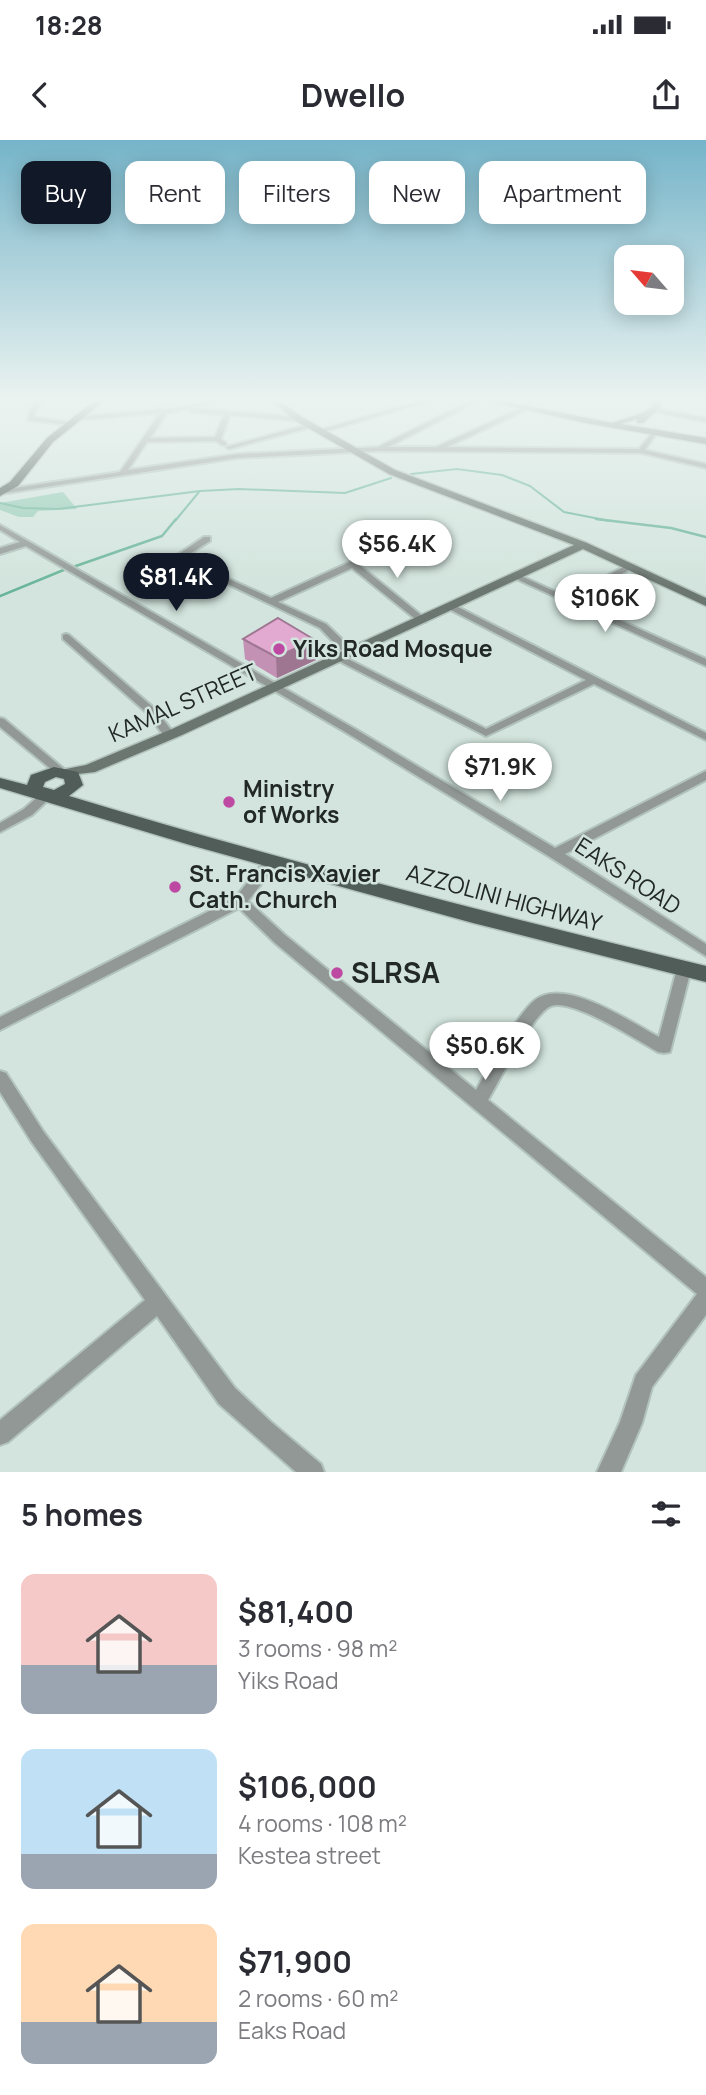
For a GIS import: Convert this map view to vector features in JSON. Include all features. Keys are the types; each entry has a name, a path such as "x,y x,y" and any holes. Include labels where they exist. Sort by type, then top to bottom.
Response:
{"main road":[{"path":"0,492 14,484 30,463"},
{"name":"AZZOLINI HIGHWAY","path":"3,784 53,782 83,805 196,841 473,916 706,974"}],"street":[{"path":"123,473 130,463"},
{"path":"0,492 189,463"},
{"path":"378,463 402,476 583,545 706,603"},
{"name":"EAKS ROAD","path":"0,527 555,854 706,951"},
{"path":"272,601 353,564 373,542 357,531"},
{"path":"207,539 177,558 323,626 343,655 486,733 593,680"},
{"path":"0,551 27,543"},
{"name":"KAMAL STREET","path":"53,782 169,735 583,545"},
{"path":"353,564 422,620"},
{"path":"568,600 632,566"},
{"path":"516,577 706,663"},
{"path":"452,607 706,737"},
{"path":"66,637 150,712 169,735"},
{"path":"0,721 53,782 28,811 0,828"},
{"path":"555,854 706,775"},
{"path":"0,1024 240,901 272,860"},
{"path":"240,901 280,939 706,1289"},
{"path":"478,1101 528,1018 542,1003 554,999 581,1003 664,1047 684,969"},
{"path":"0,1078 37,1136 227,1396 262,1430 313,1472"},
{"path":"608,1472 631,1423 643,1382 706,1299"},
{"path":"0,1434 157,1303"}],"green space":[{"path":"63,492 77,509 38,511 33,517 19,517 0,510 0,503"}],"building":[{"path":"278,618 315,640 276,657 243,639"}],"waterway":[{"path":"411,474 457,469 502,475 530,486 564,512 606,520"},
{"path":"0,503 23,508 58,509 200,491 239,489 345,493 391,478"},
{"path":"175,521 199,492"},
{"path":"73,567 162,536 176,519"},
{"path":"596,519 606,520"},
{"path":"606,520 671,528 706,537"},
{"path":"606,520 610,521"},
{"path":"0,596 66,569"}],"place":[{"name":"Yiks Road Mosque","path":"279,649"},
{"name":"Ministry of Works","path":"229,802"},
{"name":"St. Francis Xavier Cath. Church","path":"175,887"},
{"name":"SLRSA","path":"337,973"}]}
